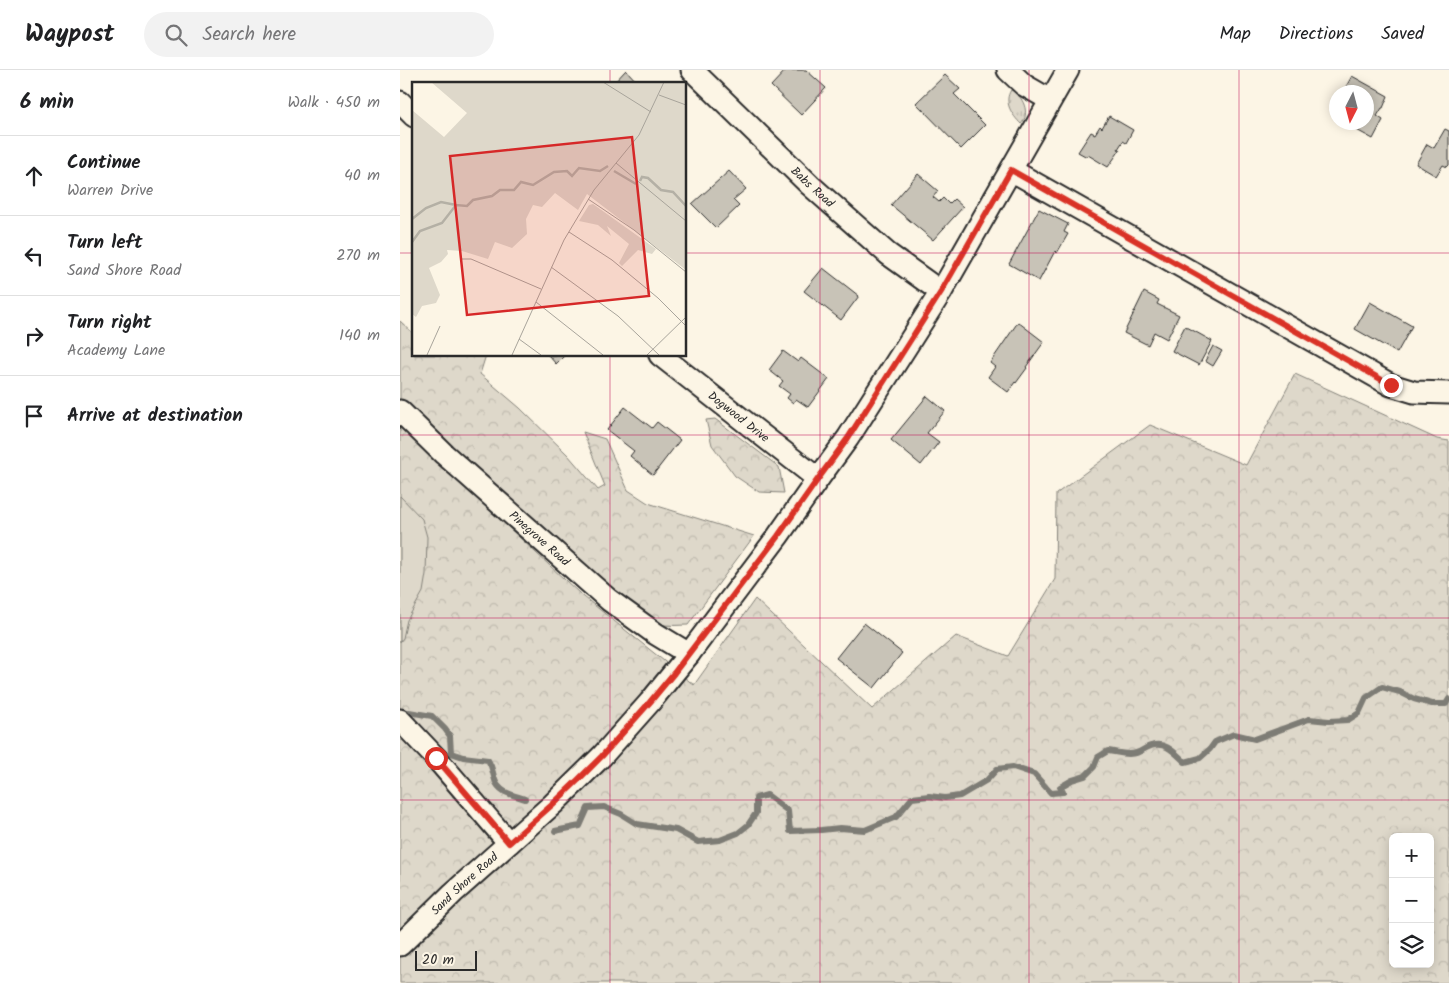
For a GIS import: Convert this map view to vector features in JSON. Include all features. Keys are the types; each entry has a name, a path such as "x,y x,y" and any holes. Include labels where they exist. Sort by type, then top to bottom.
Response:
{"street":[{"name":"Babs Road","path":"692,70 810,185 888,254 941,292"},
{"path":"1008,70 1024,85 1050,100"},
{"name":"Sand Shore Road","path":"400,945 453,893 553,804 602,756 689,654 778,536 848,438 941,292 1068,70"},
{"path":"400,102 412,114"},
{"path":"1011,170 1391,385 1414,392 1449,393"},
{"name":"Dogwood Drive","path":"661,356 818,479"},
{"name":"Pinegrove Road","path":"400,412 444,454 609,600 656,634 689,654"},
{"path":"400,720 436,758 509,843"}],"green space":[{"path":"1011,90 1019,96 1024,105 1025,115 1021,124 1008,104"},
{"path":"400,321 412,332 412,356 486,356 480,374 520,408 568,455 598,490 605,486 583,432 605,439 628,490 648,503 754,536 688,625 664,625 649,620 609,591 400,402"},
{"path":"1295,374 1437,439 1449,441 1449,983 400,983 400,426 579,593 694,685 755,599 872,709 956,636 1008,656 1055,579 1056,494 1150,425 1246,465"},
{"path":"715,419 779,467 784,493 759,492 735,476 712,445 706,420"},
{"path":"400,496 422,519 427,537 426,574 423,592 407,620 403,638 400,642"}],"building":[{"path":"626,70 637,82 615,82"},
{"path":"786,70 806,70 826,88 801,115 771,86"},
{"path":"945,75 960,89 954,94 985,125 961,149 916,103"},
{"path":"1352,76 1368,85 1347,85"},
{"path":"1374,88 1388,96 1377,116 1383,120 1373,139 1357,130 1374,130"},
{"path":"1109,116 1133,130 1126,143 1123,141 1118,149 1120,150 1108,167 1088,155 1087,157 1078,152 1091,132 1095,134 1100,126 1102,128"},
{"path":"1445,129 1449,131 1449,165 1447,167 1443,165 1436,176 1416,164 1427,144 1434,148"},
{"path":"729,171 746,189 733,200 739,206 716,228 692,204"},
{"path":"918,174 938,191 933,197 939,202 943,198 949,204 954,199 963,207 933,240 891,205"},
{"path":"1039,209 1068,224 1064,232 1068,234 1057,253 1055,251 1039,281 1009,264"},
{"path":"823,268 859,296 841,320 804,291"},
{"path":"1144,292 1159,300 1157,304 1179,315 1167,339 1154,332 1148,345 1124,333"},
{"path":"1370,302 1412,326 1397,353 1355,329"},
{"path":"1018,322 1044,342 1008,392 988,377 995,367 990,363"},
{"path":"1185,326 1212,341 1199,365 1172,351"},
{"path":"1213,346 1222,351 1213,366 1205,361"},
{"path":"783,351 798,362 801,358 829,379 808,407 796,399 793,403 787,398 790,394 779,386 783,381 769,370"},
{"path":"549,356 564,356 556,364"},
{"path":"927,396 945,411 927,433 939,442 921,465 891,440"},
{"path":"625,407 652,428 657,422 680,440 653,475 630,456 634,451 607,430"},
{"path":"864,623 902,653 874,688 836,658"}],"waterway":[{"path":"555,831 580,826 588,808 604,807 621,814 637,824 676,830 698,842 720,840 738,833 748,825 756,813 756,798 767,795 788,811 790,831 840,828 865,830 896,817 912,798 960,796 987,780 997,769 1013,767 1034,774 1051,793 1063,792 1060,787 1072,780 1085,776 1094,767 1098,757 1108,751 1133,754 1149,747 1161,745 1166,746 1185,762 1200,758 1215,742 1234,734 1255,739 1309,719 1348,720 1359,713 1366,698 1382,687 1432,704 1446,704 1449,699"},
{"path":"409,712 432,716 450,736 451,753 463,757 488,760 500,788 507,793 525,799"}],"route":[{"path":"436,758 509,843 553,804 602,756 674,673 778,536 848,438 941,292 1011,170 1391,385"}]}
